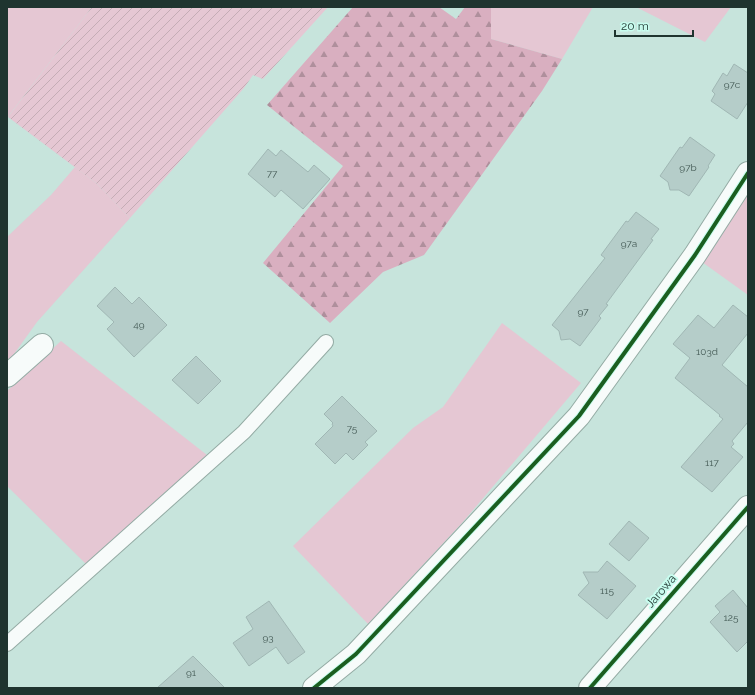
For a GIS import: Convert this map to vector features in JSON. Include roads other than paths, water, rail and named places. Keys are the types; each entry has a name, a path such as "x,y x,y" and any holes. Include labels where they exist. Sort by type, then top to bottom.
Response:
{"street":[{"path":"314,688 356,654 579,416 695,255 748,173"},
{"path":"7,376 42,344"},
{"name":"Jarowa","path":"590,688 748,507"}],"lane":[{"path":"7,644 244,432 326,342"}]}
